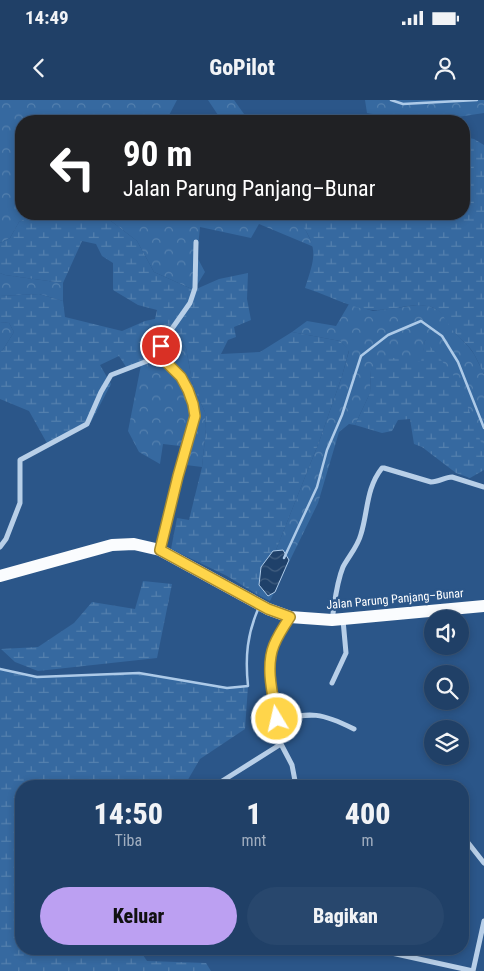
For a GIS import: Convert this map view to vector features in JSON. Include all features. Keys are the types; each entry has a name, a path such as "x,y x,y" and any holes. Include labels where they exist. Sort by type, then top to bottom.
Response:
{"main road":[{"name":"Jalan Parung Panjang–Bunar","path":"0,576 112,545 134,544 160,550 268,609 290,617 338,620 484,606"}],"street":[{"path":"0,547 6,539 20,503 20,460 22,457 87,424 101,392 111,375 150,360 190,303 195,288 196,242"},
{"path":"160,550 195,416 188,390 181,377 162,358 161,346"},
{"path":"332,683 346,652 338,620 337,584 344,566 361,536 366,517 367,500 382,468 431,482 438,482 452,477 484,487"},
{"path":"290,617 279,634 271,655 272,686 281,744 292,765 295,780"},
{"path":"277,719 308,714 323,716 354,730"},
{"path":"223,780 281,744"},
{"path":"469,844 484,863"},
{"path":"401,955 473,971 484,921"}],"green space":[{"path":"0,100 177,100 169,115 15,115 15,220 22,220 19,222 10,238 0,243"},
{"path":"208,100 234,100 245,115 218,115"},
{"path":"365,100 484,100 484,113 470,115 378,115 367,113"},
{"path":"470,138 484,145 484,374 471,350 441,313 432,307 420,305 381,310 366,309 349,305 305,288 312,263 313,249 308,234 297,220 470,220"},
{"path":"22,220 109,220 137,241 154,272 194,290 219,279 248,273 247,299 251,320 234,327 236,337 228,340 221,354 260,352 292,332 340,341 349,350 319,442 258,595 227,576 171,549 177,518 189,520 202,467 206,429 205,412 193,386 186,348 183,344 170,338 155,360 128,370 119,356 100,365 111,384 91,422 48,445 29,411 0,399 0,351 2,351 14,332 9,323 0,322 0,296 39,294 63,301 65,317 122,331 145,321 155,319 157,310 138,305 113,290 113,263 102,256 96,244 82,241 63,283 0,273 0,243 10,238 19,222"},
{"path":"109,220 299,220 314,247 259,224 251,238 200,227 197,257 205,272 194,290 154,272 137,241"},
{"path":"0,273 63,283 63,301 39,294 0,296"},
{"path":"349,304 373,311 418,305 429,306 438,310 446,318 455,333 474,354 484,374 484,450 425,340 422,362 371,370 370,393 355,425 349,424 339,432 318,503 270,601 258,595 319,442 349,351 340,341 292,332 307,321 336,326"},
{"path":"0,322 9,323 14,332 2,351 0,351"},
{"path":"170,338 183,344 186,348 193,386 205,412 206,429 202,467 178,464 180,446 163,444 160,464 139,452 128,431 141,365 155,360"},
{"path":"425,340 458,381 484,450 484,470 470,478 456,473 422,447 414,444 410,419 398,420 392,431 382,433 355,425 370,393 371,370 387,357 421,362"},
{"path":"143,581 172,584 157,658 38,671 15,662 1,649 38,647 74,623 92,602 135,609"},
{"path":"0,669 37,677 139,673 227,688 248,686 245,729 200,759 188,780 15,780 15,955 143,955 147,961 206,963 211,971 0,971"}],"water":[{"path":"283,550 289,560 275,592 268,596 259,585 261,567 273,551"}],"waterway":[{"path":"391,100 403,104 477,100"},
{"path":"284,558 317,487 327,450 342,415 361,356 388,335 421,321 442,336 458,362 484,428"},
{"path":"0,669 37,677 139,673 227,688 248,686 248,646 259,607"}],"route":[{"path":"161,346 162,358 181,377 188,390 195,416 160,550 268,609 290,617 273,646 271,655 272,686 277,719"}]}
